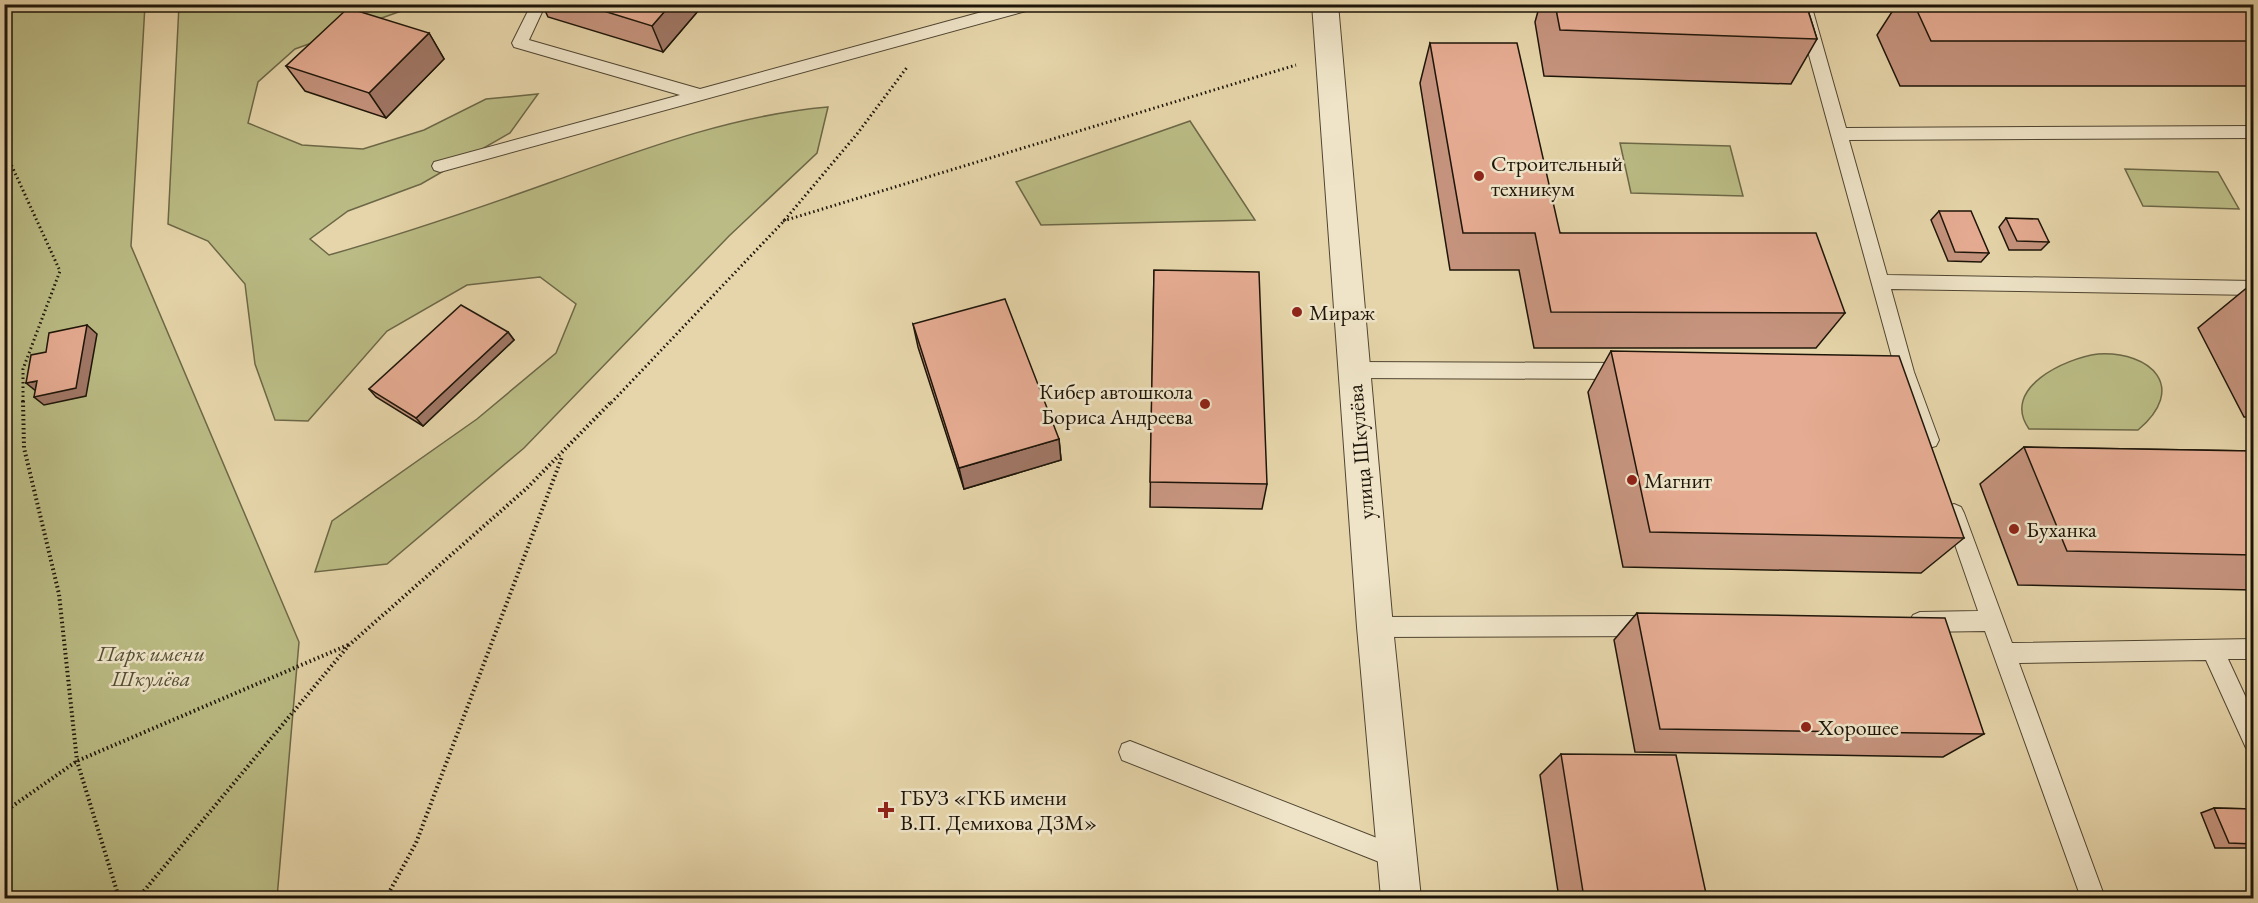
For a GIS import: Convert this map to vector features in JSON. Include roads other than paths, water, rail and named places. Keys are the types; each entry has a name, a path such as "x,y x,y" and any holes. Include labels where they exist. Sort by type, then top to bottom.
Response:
{"street":[{"name":"улица Шкулёва","path":"1324,4 1375,627 1401,898"}],"lane":[{"path":"541,4 536,9 520,43 700,94"},
{"path":"440,166 1032,4"},
{"path":"1803,4 1905,372 1935,459"},
{"path":"1839,134 2253,132"},
{"path":"1880,282 2253,288"},
{"path":"1354,370 1647,371"},
{"path":"1881,372 1905,372"},
{"path":"1946,491 2093,898"},
{"path":"1897,622 1992,621"},
{"path":"1375,627 1671,626"},
{"path":"2212,649 2253,740"},
{"path":"2005,653 2253,650"},
{"path":"1130,752 1397,857"}],"place":[{"name":"Строительный техникум","path":"1479,176"},
{"name":"Мираж","path":"1297,312"},
{"name":"Кибер автошкола Бориса Андреева","path":"1205,404"},
{"name":"Магнит","path":"1632,480"},
{"name":"Буханка","path":"2014,529"},
{"name":"Хорошее","path":"1806,727"},
{"name":"ГБУЗ «ГКБ имени В.П. Демихова ДЗМ»","path":"886,810"}],"park label":[{"name":"Парк имени Шкулёва","path":"151,666"}]}
